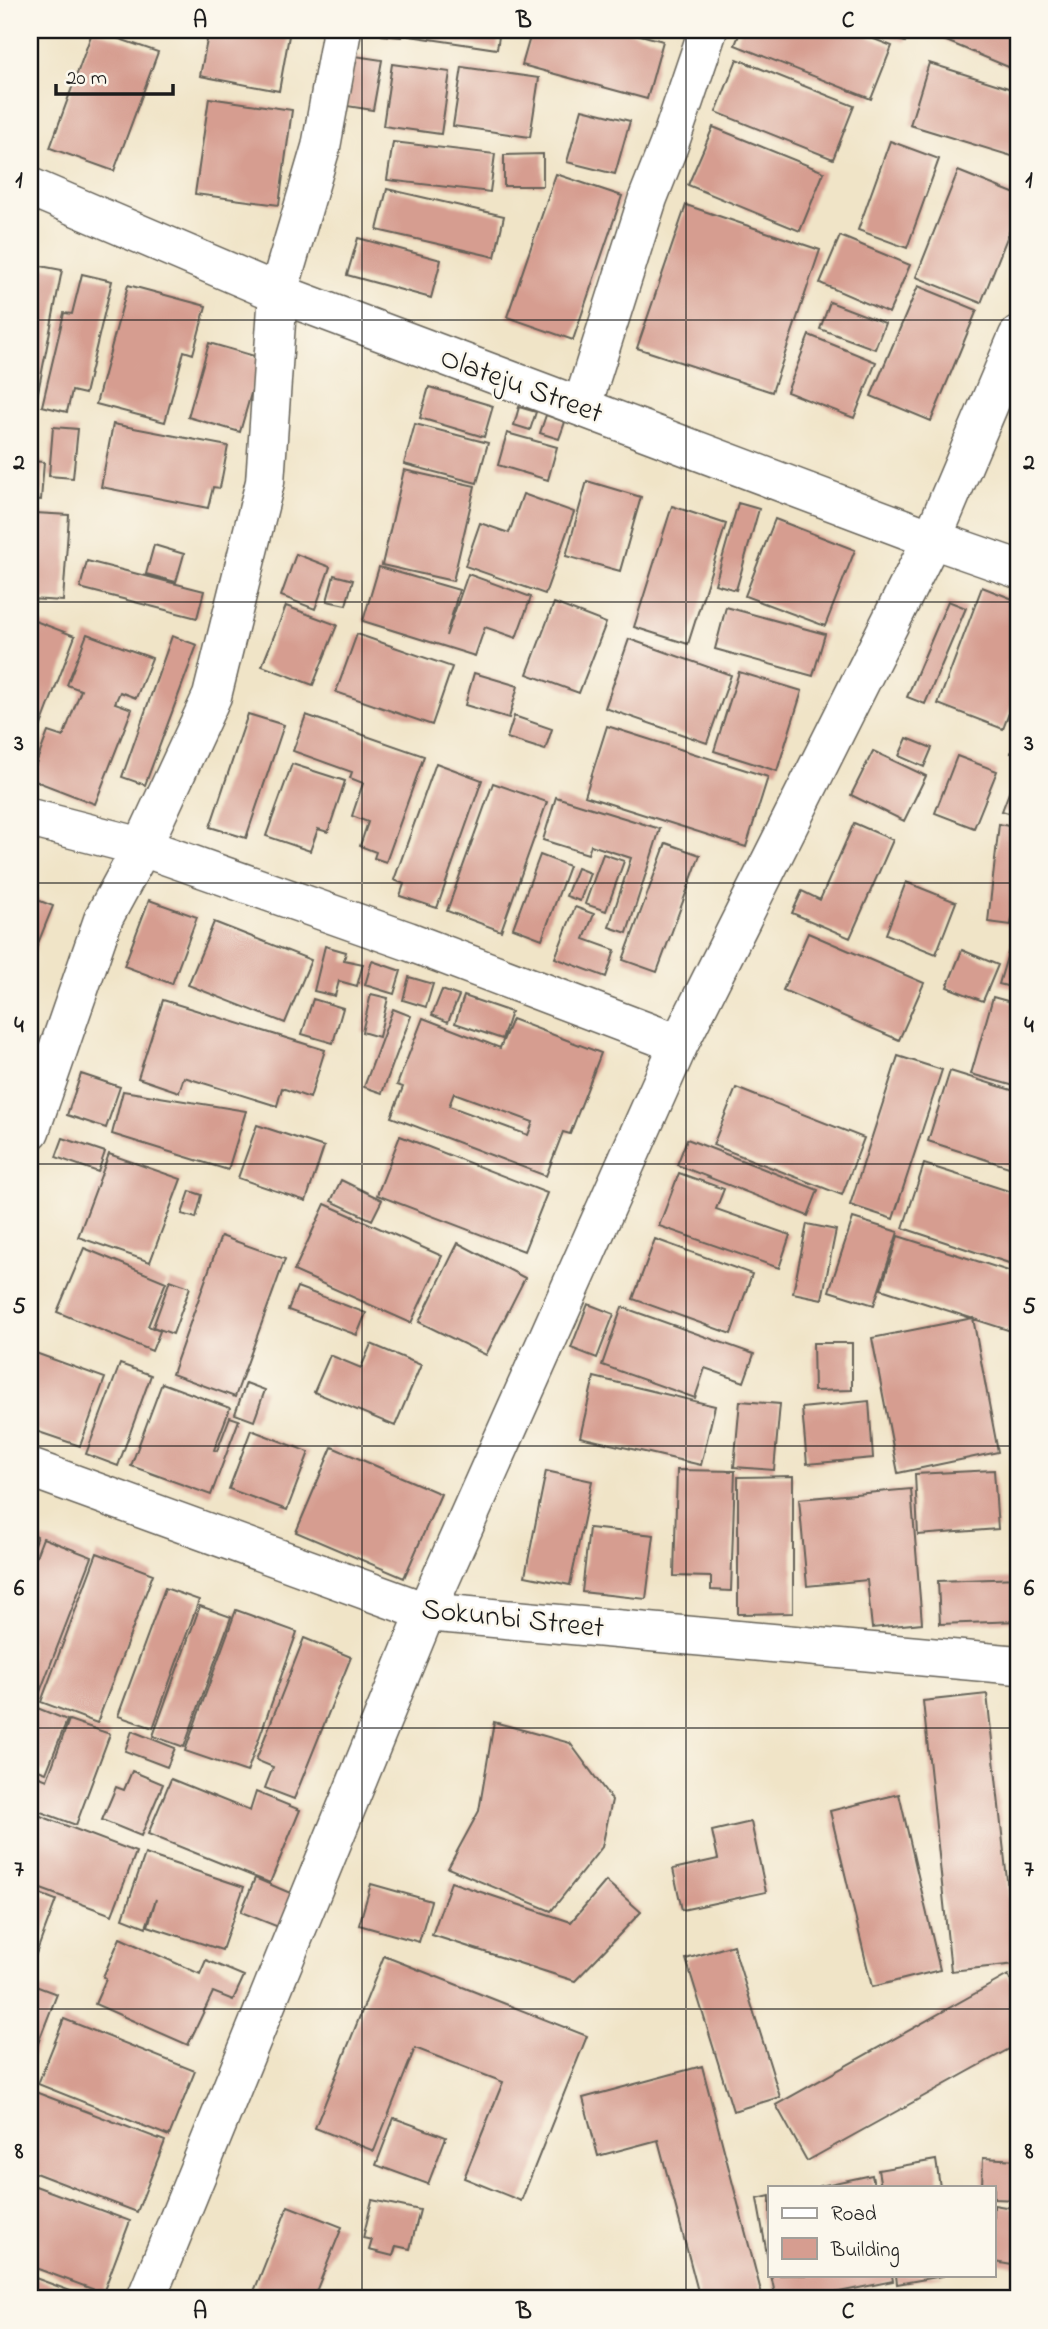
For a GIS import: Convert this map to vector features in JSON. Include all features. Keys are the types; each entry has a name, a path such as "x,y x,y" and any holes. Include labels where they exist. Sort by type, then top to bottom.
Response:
{"street":[{"path":"30,1131 104,918 142,847 216,682 265,482 278,293 321,147 342,30"},
{"path":"582,406 648,198 708,30"},
{"name":"Olateju Street","path":"30,187 278,293 1018,569"},
{"path":"146,2299 426,1612 679,1044 932,539 1018,336"},
{"path":"30,818 142,847 408,942 679,1044"},
{"name":"Sokunbi Street","path":"30,1468 426,1612 1018,1665"}],"building":[{"path":"93,30 158,52 114,171 50,148"},
{"path":"209,30 290,30 279,91 200,76"},
{"path":"383,30 402,30 401,37 382,35"},
{"path":"409,30 500,30 497,49 409,36"},
{"path":"532,30 622,30 663,41 647,99 522,65"},
{"path":"741,30 851,30 892,46 871,99 735,45"},
{"path":"869,30 909,30 905,42"},
{"path":"920,30 1018,30 1018,71"},
{"path":"355,56 382,60 373,110 347,106"},
{"path":"737,59 854,106 833,159 716,112"},
{"path":"929,63 1018,91 1018,158 910,125"},
{"path":"392,64 450,72 441,134 383,126"},
{"path":"462,67 539,78 530,137 453,126"},
{"path":"209,98 292,110 279,205 195,194"},
{"path":"582,109 630,121 615,174 567,162"},
{"path":"713,127 824,172 800,231 688,185"},
{"path":"890,141 939,159 907,248 858,230"},
{"path":"393,142 495,154 490,192 387,180"},
{"path":"543,154 543,186 504,186 504,155"},
{"path":"958,171 1018,195 1018,210 981,303 916,277"},
{"path":"556,174 622,196 573,340 507,317"},
{"path":"387,189 504,216 495,257 377,230"},
{"path":"686,205 820,250 772,392 637,348"},
{"path":"840,236 910,265 889,313 820,283"},
{"path":"358,238 441,260 431,298 347,275"},
{"path":"30,264 62,270 36,402 30,401"},
{"path":"82,274 112,281 85,394 72,391 67,412 42,406 64,313 72,314"},
{"path":"128,285 206,306 193,354 184,351 165,422 96,404"},
{"path":"918,286 977,310 931,421 871,396"},
{"path":"830,302 885,323 875,349 820,329"},
{"path":"809,335 876,362 854,418 787,392"},
{"path":"209,343 261,358 240,432 188,417"},
{"path":"429,387 493,406 484,437 420,418"},
{"path":"519,407 536,412 530,430 514,425"},
{"path":"546,415 565,422 559,439 540,433"},
{"path":"113,424 228,446 220,488 213,487 208,508 101,487"},
{"path":"415,424 488,443 477,483 404,464"},
{"path":"53,427 78,429 73,478 49,476"},
{"path":"507,433 557,447 548,480 498,465"},
{"path":"30,461 44,462 41,500 30,499"},
{"path":"404,470 475,486 453,581 382,565"},
{"path":"587,481 641,497 620,571 566,556"},
{"path":"523,494 574,512 545,594 465,566 480,523 509,533"},
{"path":"738,503 759,509 736,590 715,584"},
{"path":"672,506 726,524 688,644 634,627"},
{"path":"35,513 69,515 63,601 30,599"},
{"path":"775,519 855,550 825,626 745,596"},
{"path":"154,545 184,554 176,582 146,574"},
{"path":"296,554 330,567 315,609 281,596"},
{"path":"87,561 204,591 197,618 80,588"},
{"path":"379,567 459,590 446,636 468,574 531,597 516,638 485,627 475,656 363,621"},
{"path":"334,575 353,580 346,605 327,601"},
{"path":"982,587 1018,601 1018,689 1003,729 938,704"},
{"path":"948,601 966,608 925,704 907,697"},
{"path":"554,603 606,623 579,693 527,674"},
{"path":"286,606 337,625 313,685 262,666"},
{"path":"726,607 825,634 813,676 715,649"},
{"path":"30,619 75,636 30,754"},
{"path":"87,634 152,658 136,698 120,692 115,703 132,709 95,804 30,779 48,732 63,737 81,690 67,685"},
{"path":"357,634 452,667 432,725 336,692"},
{"path":"172,636 197,645 145,785 122,777"},
{"path":"629,639 731,675 707,743 605,708"},
{"path":"739,672 802,691 777,771 714,751"},
{"path":"474,673 518,686 509,718 465,705"},
{"path":"248,714 284,725 246,838 210,827"},
{"path":"306,715 424,756 386,862 374,858 376,852 360,846 368,822 352,816 363,783 350,778 352,772 293,751"},
{"path":"514,716 552,729 545,750 507,738"},
{"path":"607,726 768,777 746,847 585,796"},
{"path":"1018,733 1018,755 1011,753"},
{"path":"907,738 932,748 924,767 899,756"},
{"path":"873,751 926,776 904,821 851,795"},
{"path":"957,756 997,771 974,828 935,813"},
{"path":"436,763 482,780 437,908 400,896 404,884 394,880"},
{"path":"292,764 345,781 328,832 318,829 310,851 266,836"},
{"path":"1018,769 1018,816 1002,811"},
{"path":"493,783 547,802 501,931 447,911"},
{"path":"556,797 660,829 627,933 609,927 631,858 591,845 588,854 543,840"},
{"path":"854,823 893,840 850,938 792,913 802,891 820,900"},
{"path":"999,824 1018,828 1018,886 1011,925 988,922"},
{"path":"666,843 700,855 657,972 623,960"},
{"path":"603,854 624,861 606,911 585,904"},
{"path":"540,855 569,866 542,939 513,928"},
{"path":"577,868 590,873 580,901 566,896"},
{"path":"906,882 956,902 936,954 886,934"},
{"path":"30,897 53,906 30,963"},
{"path":"149,900 197,917 172,984 124,966"},
{"path":"575,907 594,914 584,939 615,950 606,977 555,958"},
{"path":"1018,920 1018,989 999,984"},
{"path":"214,922 311,960 285,1023 188,985"},
{"path":"808,933 924,983 899,1040 783,990"},
{"path":"325,946 346,952 344,960 363,964 357,986 339,981 335,996 314,991"},
{"path":"962,950 998,965 983,1001 947,987"},
{"path":"372,961 401,971 394,994 365,985"},
{"path":"409,977 433,984 426,1007 403,1000"},
{"path":"442,990 459,996 448,1022 432,1015"},
{"path":"371,994 388,998 379,1037 362,1032"},
{"path":"464,996 511,1012 502,1039 455,1023"},
{"path":"993,997 1018,1004 1018,1087 971,1074"},
{"path":"313,999 343,1008 333,1043 302,1034"},
{"path":"163,1000 325,1050 310,1098 282,1088 277,1106 184,1077 179,1092 138,1078"},
{"path":"393,1009 411,1016 382,1093 364,1087"},
{"path":"423,1018 500,1048 512,1019 601,1053 570,1134 563,1132 546,1176 391,1117 403,1087 397,1085","holes":["454,1093 533,1122 528,1135 449,1106"]},
{"path":"898,1056 942,1070 893,1219 850,1205"},
{"path":"950,1071 1018,1092 1018,1170 928,1141"},
{"path":"81,1074 120,1087 106,1128 67,1115"},
{"path":"736,1088 864,1138 842,1195 713,1145"},
{"path":"123,1091 246,1111 228,1170 112,1134"},
{"path":"257,1125 324,1147 306,1201 238,1178"},
{"path":"400,1136 547,1193 524,1251 377,1195"},
{"path":"63,1138 105,1152 98,1172 56,1157"},
{"path":"687,1139 818,1190 808,1216 677,1165"},
{"path":"109,1154 181,1179 150,1262 78,1237"},
{"path":"924,1164 1018,1194 1018,1266 903,1228"},
{"path":"679,1173 724,1189 716,1209 790,1235 779,1268 659,1226"},
{"path":"341,1180 382,1200 372,1220 331,1201"},
{"path":"190,1191 202,1195 196,1218 182,1214"},
{"path":"325,1204 442,1256 411,1323 294,1271"},
{"path":"853,1218 898,1232 874,1305 829,1291"},
{"path":"807,1224 836,1230 822,1299 793,1293"},
{"path":"221,1236 285,1259 235,1397 172,1374"},
{"path":"898,1236 1018,1274 1017,1333 881,1289"},
{"path":"655,1239 752,1274 731,1334 633,1299"},
{"path":"458,1243 525,1278 486,1355 419,1322"},
{"path":"84,1248 166,1282 148,1326 160,1331 152,1351 57,1312"},
{"path":"170,1280 190,1287 173,1334 153,1327"},
{"path":"297,1287 366,1313 357,1335 288,1310"},
{"path":"588,1304 614,1314 597,1358 571,1348"},
{"path":"622,1307 754,1354 744,1382 705,1368 695,1398 602,1365"},
{"path":"973,1318 998,1452 898,1473 872,1338"},
{"path":"813,1343 852,1343 852,1390 814,1391"},
{"path":"371,1344 421,1365 395,1426 314,1392 330,1355 361,1368"},
{"path":"30,1351 105,1378 80,1446 30,1429"},
{"path":"120,1364 151,1375 118,1466 86,1454"},
{"path":"594,1377 715,1406 701,1465 580,1437"},
{"path":"162,1383 230,1408 214,1450 217,1451 230,1417 239,1420 211,1495 131,1466"},
{"path":"246,1383 265,1390 254,1421 235,1414"},
{"path":"740,1401 780,1404 774,1470 734,1467"},
{"path":"869,1401 873,1458 807,1464 802,1408"},
{"path":"251,1430 309,1452 287,1510 229,1489"},
{"path":"332,1447 441,1494 404,1578 296,1532"},
{"path":"677,1470 735,1471 731,1591 711,1590 711,1577 674,1576"},
{"path":"994,1470 998,1529 918,1535 915,1474"},
{"path":"546,1471 592,1481 570,1585 525,1576"},
{"path":"793,1476 793,1613 738,1614 738,1477"},
{"path":"911,1489 922,1623 872,1628 867,1580 807,1586 799,1499"},
{"path":"589,1528 654,1535 646,1599 582,1592"},
{"path":"30,1533 37,1536 30,1555"},
{"path":"43,1538 92,1557 36,1702 30,1700 30,1572"},
{"path":"97,1553 153,1574 97,1723 41,1702"},
{"path":"1018,1578 1018,1621 940,1624 938,1581"},
{"path":"165,1588 199,1600 153,1728 118,1716"},
{"path":"200,1606 231,1617 184,1747 153,1736"},
{"path":"236,1610 297,1632 247,1772 185,1751"},
{"path":"304,1638 351,1657 294,1799 265,1788 273,1767 256,1760"},
{"path":"987,1694 1016,1964 951,1971 923,1701"},
{"path":"30,1705 67,1720 46,1773 30,1767"},
{"path":"69,1720 110,1734 76,1825 30,1808 30,1773 47,1780"},
{"path":"494,1722 570,1743 612,1800 602,1847 551,1911 448,1868 479,1811"},
{"path":"132,1731 175,1748 167,1767 125,1751"},
{"path":"132,1771 163,1784 141,1836 102,1820 116,1787 124,1790"},
{"path":"171,1779 250,1811 256,1792 300,1810 270,1883 148,1834"},
{"path":"899,1794 940,1970 872,1987 830,1811"},
{"path":"30,1812 136,1852 112,1915 30,1885"},
{"path":"751,1822 766,1892 682,1910 673,1869 718,1859 712,1831"},
{"path":"145,1854 244,1887 222,1950 148,1926 156,1899 146,1927 123,1918"},
{"path":"255,1878 295,1895 281,1928 241,1912"},
{"path":"606,1881 641,1912 575,1981 432,1935 451,1882 571,1922"},
{"path":"371,1884 431,1901 419,1942 359,1925"},
{"path":"30,1890 56,1900 30,1970"},
{"path":"120,1938 200,1974 206,1960 244,1976 233,2000 213,1992 188,2045 95,2004"},
{"path":"733,1945 780,2097 733,2111 686,1959"},
{"path":"384,1956 587,2036 521,2201 464,2178 503,2082 415,2048 374,2151 315,2128"},
{"path":"1008,1975 1018,1994 1018,2044 807,2161 776,2105"},
{"path":"30,1984 57,1994 30,2064"},
{"path":"64,2019 195,2071 169,2136 38,2084"},
{"path":"702,2066 763,2299 700,2299 658,2140 598,2156 583,2098"},
{"path":"30,2090 165,2141 137,2212 30,2171"},
{"path":"394,2118 446,2137 428,2184 376,2165"},
{"path":"983,2158 1018,2160 1018,2200 996,2199 996,2186 982,2186"},
{"path":"936,2160 940,2186 881,2186 878,2170"},
{"path":"872,2175 874,2186 820,2186"},
{"path":"30,2184 130,2221 103,2293 30,2266"},
{"path":"768,2196 768,2260 757,2199"},
{"path":"372,2200 420,2210 410,2249 396,2246 393,2256 369,2250 372,2240 363,2238"},
{"path":"996,2205 1018,2209 1018,2266 996,2262"},
{"path":"288,2206 342,2227 313,2299 251,2299"},
{"path":"30,2276 92,2299 30,2299"},
{"path":"771,2276 892,2276 893,2281 805,2299 776,2299"},
{"path":"896,2276 943,2276 897,2284"}]}
